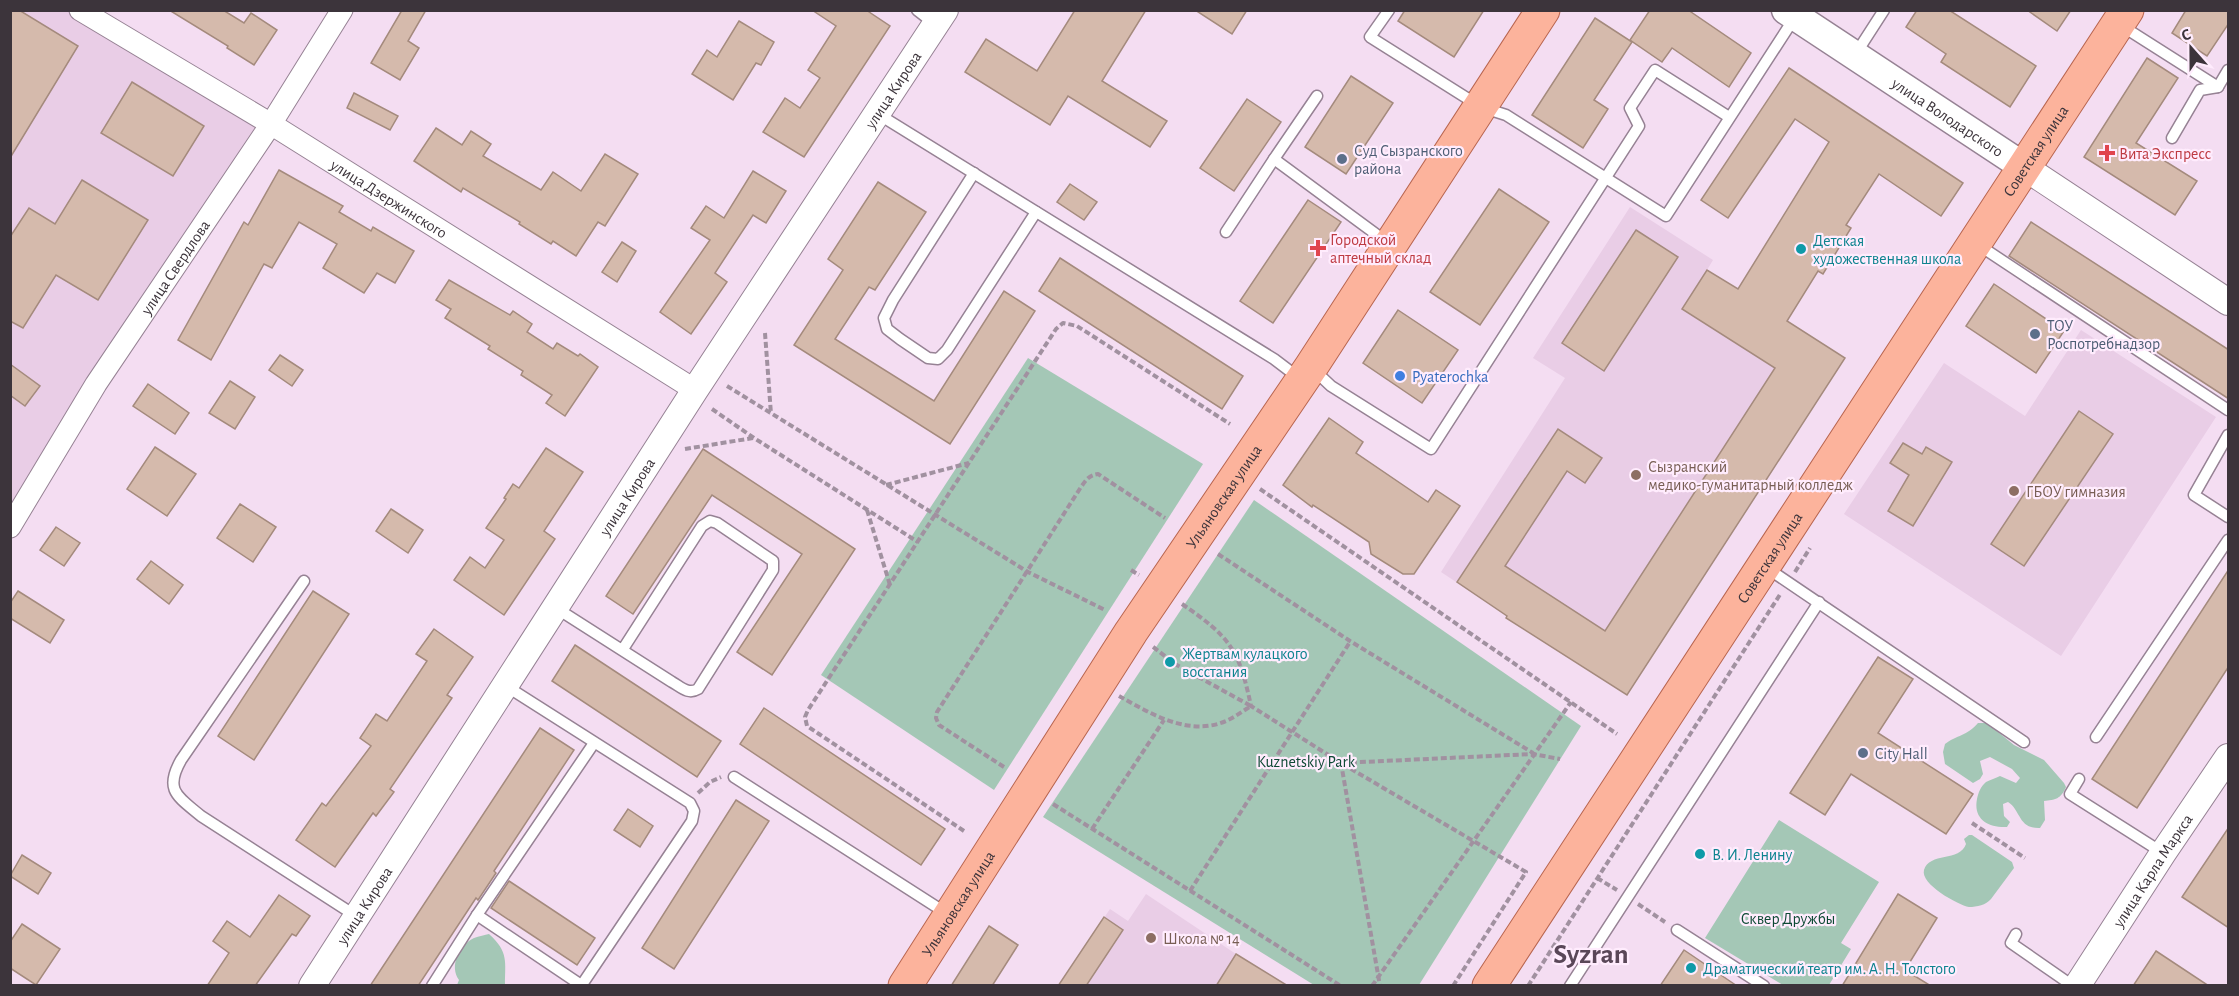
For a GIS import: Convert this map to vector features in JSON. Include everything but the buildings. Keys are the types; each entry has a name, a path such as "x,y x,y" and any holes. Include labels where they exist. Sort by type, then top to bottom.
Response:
{"main road":[{"name":"Ульяновская улица","path":"906,986 1131,632 1307,374 1543,10"},
{"name":"улица Володарского","path":"1791,13 2024,166"},
{"name":"Советская улица","path":"1489,986 1776,574 1974,243 2123,17"}],"street":[{"name":"улица Дзержинского","path":"80,10 271,124 704,400"},
{"name":"улица Свердлова","path":"10,527 96,384 271,124 342,10"},
{"name":"улица Кирова","path":"316,984 356,916 556,608 704,400 877,113 932,15"},
{"name":"улица Володарского","path":"2024,166 2229,302"},
{"name":"улица Карла Маркса","path":"2075,986 2229,757"}],"lane":[{"path":"1389,10 1370,38 1481,107 1506,115 1666,216 1791,13"},
{"path":"1855,55 1884,10"},
{"path":"2123,17 2218,87"},
{"path":"877,113 1274,359 1331,386 1431,449 1639,126 1630,108 1655,70 1729,117"},
{"path":"2172,138 2200,90 2218,87 2229,70"},
{"path":"1226,232 1317,96"},
{"path":"1274,159 1390,245"},
{"path":"974,174 889,305 884,318 887,329 928,358 938,359 947,350 1036,212"},
{"path":"1974,243 2229,411"},
{"path":"2229,435 2194,495 2229,517"},
{"path":"556,608 688,692 693,692 698,689 773,570 773,561 717,523 710,521 702,526 623,649"},
{"path":"2096,737 2229,540"},
{"path":"1776,574 2024,742"},
{"path":"304,581 181,760 173,775 172,785 181,799 201,816 356,916"},
{"path":"1570,986 1819,602"},
{"path":"477,915 581,985 692,821 694,811 690,803 506,686"},
{"path":"432,986 477,915 594,743"},
{"path":"734,777 952,916"},
{"path":"2079,779 2070,794 2163,853"},
{"path":"1677,930 1764,986"},
{"path":"2016,934 2011,943 2075,986"}],"path":[{"path":"964,831 807,726 805,717 1056,329 1063,323 1077,326 1230,424"},
{"path":"765,333 771,414"},
{"path":"727,386 1028,572 1105,610"},
{"path":"704,400 754,438 918,542"},
{"path":"685,449 754,438"},
{"path":"886,485 970,462"},
{"path":"1004,767 939,725 936,718 1087,478 1092,474 1098,474 1106,478 1165,518"},
{"path":"1257,487 1617,734"},
{"path":"867,510 890,585"},
{"path":"1528,986 1776,574 1812,545"},
{"path":"1218,554 1350,641 1533,754"},
{"path":"1131,570 1207,621 1226,638 1238,659 1251,706"},
{"path":"1190,891 1350,641"},
{"path":"1151,646 1175,664 1251,706 1292,734 1526,872 1453,986"},
{"path":"1119,696 1164,720 1204,726 1225,721 1251,706"},
{"path":"1372,986 1570,702"},
{"path":"1092,829 1164,720"},
{"path":"1341,763 1533,754 1560,759"},
{"path":"1341,763 1380,986"},
{"path":"690,803 710,782 725,776 734,777"},
{"path":"1050,802 1341,986"},
{"path":"1972,823 2025,858"}],"shaded area":[{"path":"11,11 75,11 261,118 11,519"},
{"name":"Сызранский медико-гуманитарный колледж","path":"1630,207 1713,260 1707,270 1845,358 1627,695 1441,572 1565,378 1533,358"},
{"name":"ГБОУ гимназия","path":"2081,330 2216,417 2061,656 1844,514 1944,363 2025,416"},
{"name":"Школа № 14","path":"1146,894 1236,954 1288,985 1058,986 1110,909 1128,921"}],"green space":[{"path":"1028,358 1203,464 994,790 821,675"},
{"name":"Kuznetskiy Park","path":"1254,500 1581,726 1419,985 1314,985 1043,817"},
{"path":"1978,723 1987,723 2014,745 2044,760 2064,783 2066,787 2060,796 2044,801 2045,820 2040,828 2024,822 2008,802 2003,804 2004,816 2010,822 2007,827 1988,824 1977,812 1979,792 1986,782 2000,776 2016,783 2020,778 2012,769 1990,757 1980,761 1983,774 1973,783 1945,764 1943,752 1945,744"},
{"name":"Сквер Дружбы","path":"1779,820 1879,882 1841,943 1851,949 1829,985 1783,985 1705,938"},
{"path":"1969,835 2012,862 2014,868 1989,901 1975,907 1969,907 1949,898 1924,876 1927,864 1963,850 1966,844 1964,839"},
{"path":"489,934 503,952 505,985 457,985 459,980 455,962 460,951 474,938"}],"place":[{"name":"Вита Экспресс","path":"2107,153"},
{"name":"Суд Сызранского района","path":"1342,159"},
{"name":"Городской аптечный склад","path":"1318,248"},
{"name":"Детская художественная школа","path":"1801,249"},
{"name":"ТОУ Роспотребнадзор","path":"2035,334"},
{"name":"Pyaterochka","path":"1400,376"},
{"name":"Сызранский медико-гуманитарный колледж","path":"1636,475"},
{"name":"ГБОУ гимназия","path":"2014,491"},
{"name":"Жертвам кулацкого восстания","path":"1170,662"},
{"name":"City Hall","path":"1863,753"},
{"name":"В. И. Ленину","path":"1700,854"},
{"name":"Школа № 14","path":"1151,938"},
{"name":"Драматический театр им. А. Н. Толстого","path":"1691,968"}],"district":[{"name":"Syzran","path":"1591,953"}]}
